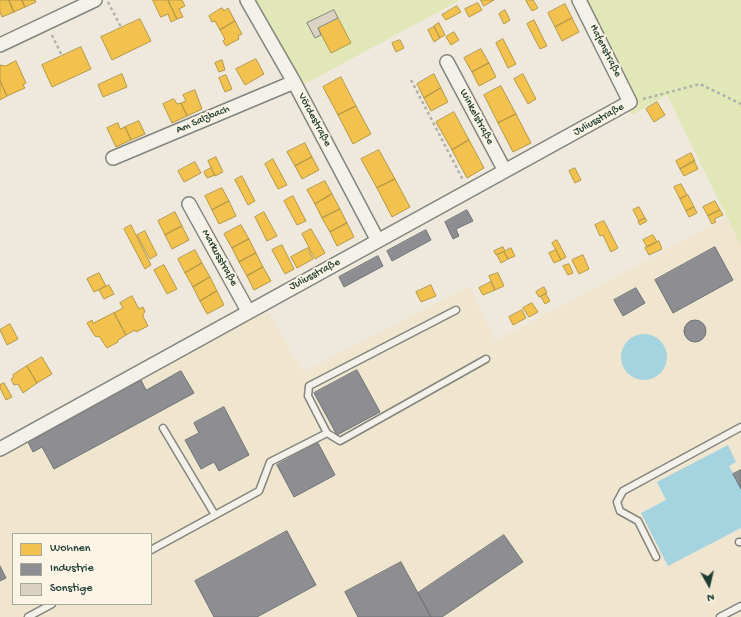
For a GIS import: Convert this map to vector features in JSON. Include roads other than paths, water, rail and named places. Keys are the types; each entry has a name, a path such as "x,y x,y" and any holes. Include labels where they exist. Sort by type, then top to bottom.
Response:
{"street":[{"path":"0,45 95,0"},
{"name":"Vördestraße","path":"247,0 294,82 378,241"},
{"name":"Hafenstraße","path":"579,0 630,102"},
{"name":"Winkelstraße","path":"447,62 505,172"},
{"name":"Am Salzbach","path":"113,158 294,82"},
{"name":"Juliusstraße","path":"0,448 630,102"},
{"name":"Markusstraße","path":"189,204 248,311"}],"lane":[{"path":"456,310 309,386 308,396 327,433 340,440 486,359"},
{"path":"656,557 638,521 620,511 617,502 623,491 741,427"},
{"path":"163,428 215,515"},
{"path":"152,549 259,491 270,462 327,433"},
{"path":"28,617 50,605"},
{"path":"720,617 741,606"}],"water":[{"path":"644,334 657,338 663,344 667,357 663,370 657,376 644,380 631,376 625,370 621,357 625,344 631,338"},
{"path":"728,445 736,462 729,466 741,489 741,528 668,566 641,513 666,500 657,482"}]}
